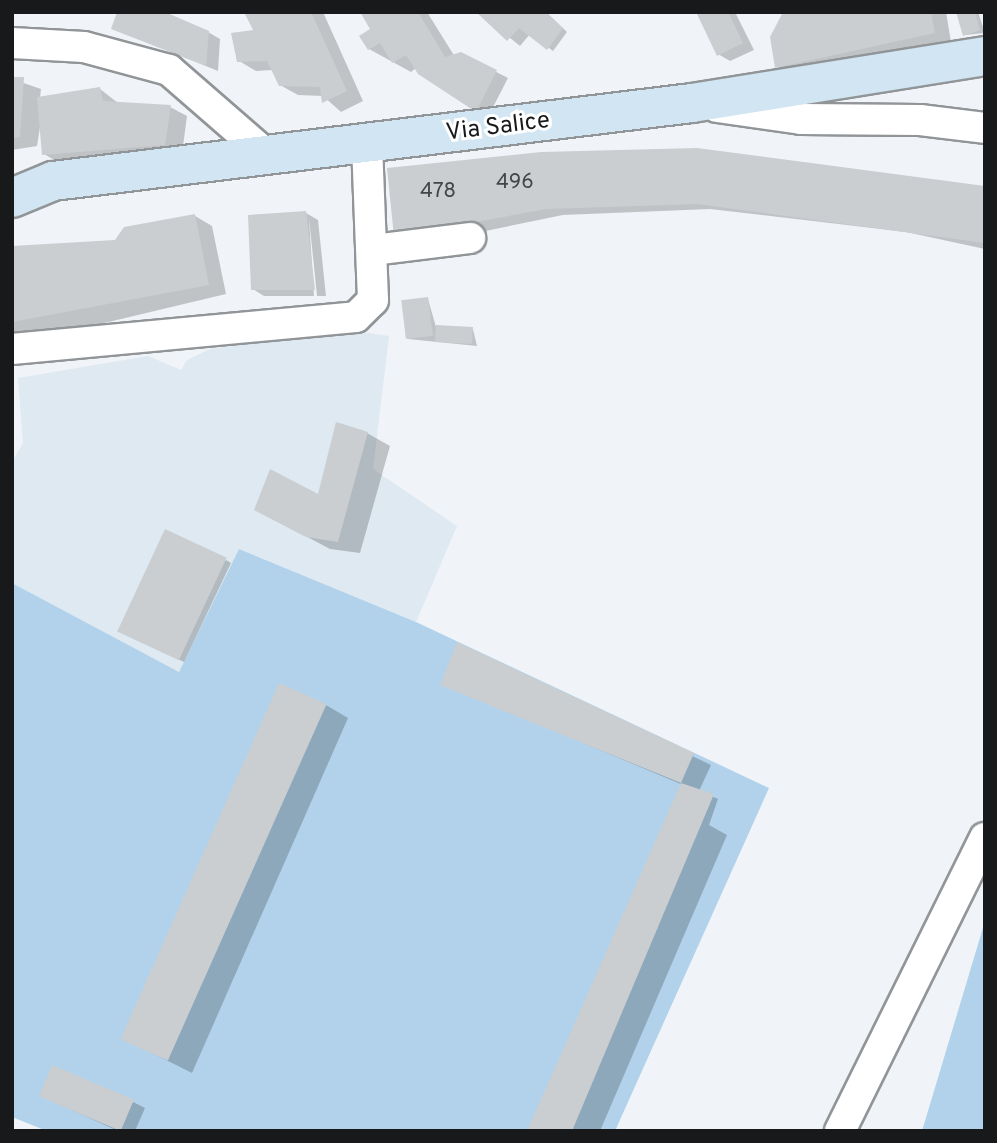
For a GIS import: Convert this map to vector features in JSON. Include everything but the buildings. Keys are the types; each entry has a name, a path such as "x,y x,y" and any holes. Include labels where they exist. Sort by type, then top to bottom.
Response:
{"main road":[{"name":"Via Salice","path":"12,198 54,181 269,157 692,103 985,56"}],"street":[{"path":"12,43 84,47 169,70 269,157"},
{"path":"692,103 802,119 920,120 985,128"},
{"path":"12,349 356,317 373,300 367,145"},
{"path":"373,250 470,238"},
{"path":"840,1131 985,838"}],"shaded area":[{"path":"356,331 389,336 373,469 457,526 416,622 239,549 179,672 12,583 12,462 23,443 18,378 148,356 181,370 187,360 210,349"},
{"path":"239,549 416,622 769,788 615,1131 47,1131 12,1117 12,583 179,672"},
{"path":"985,921 985,1131 922,1131"}]}
